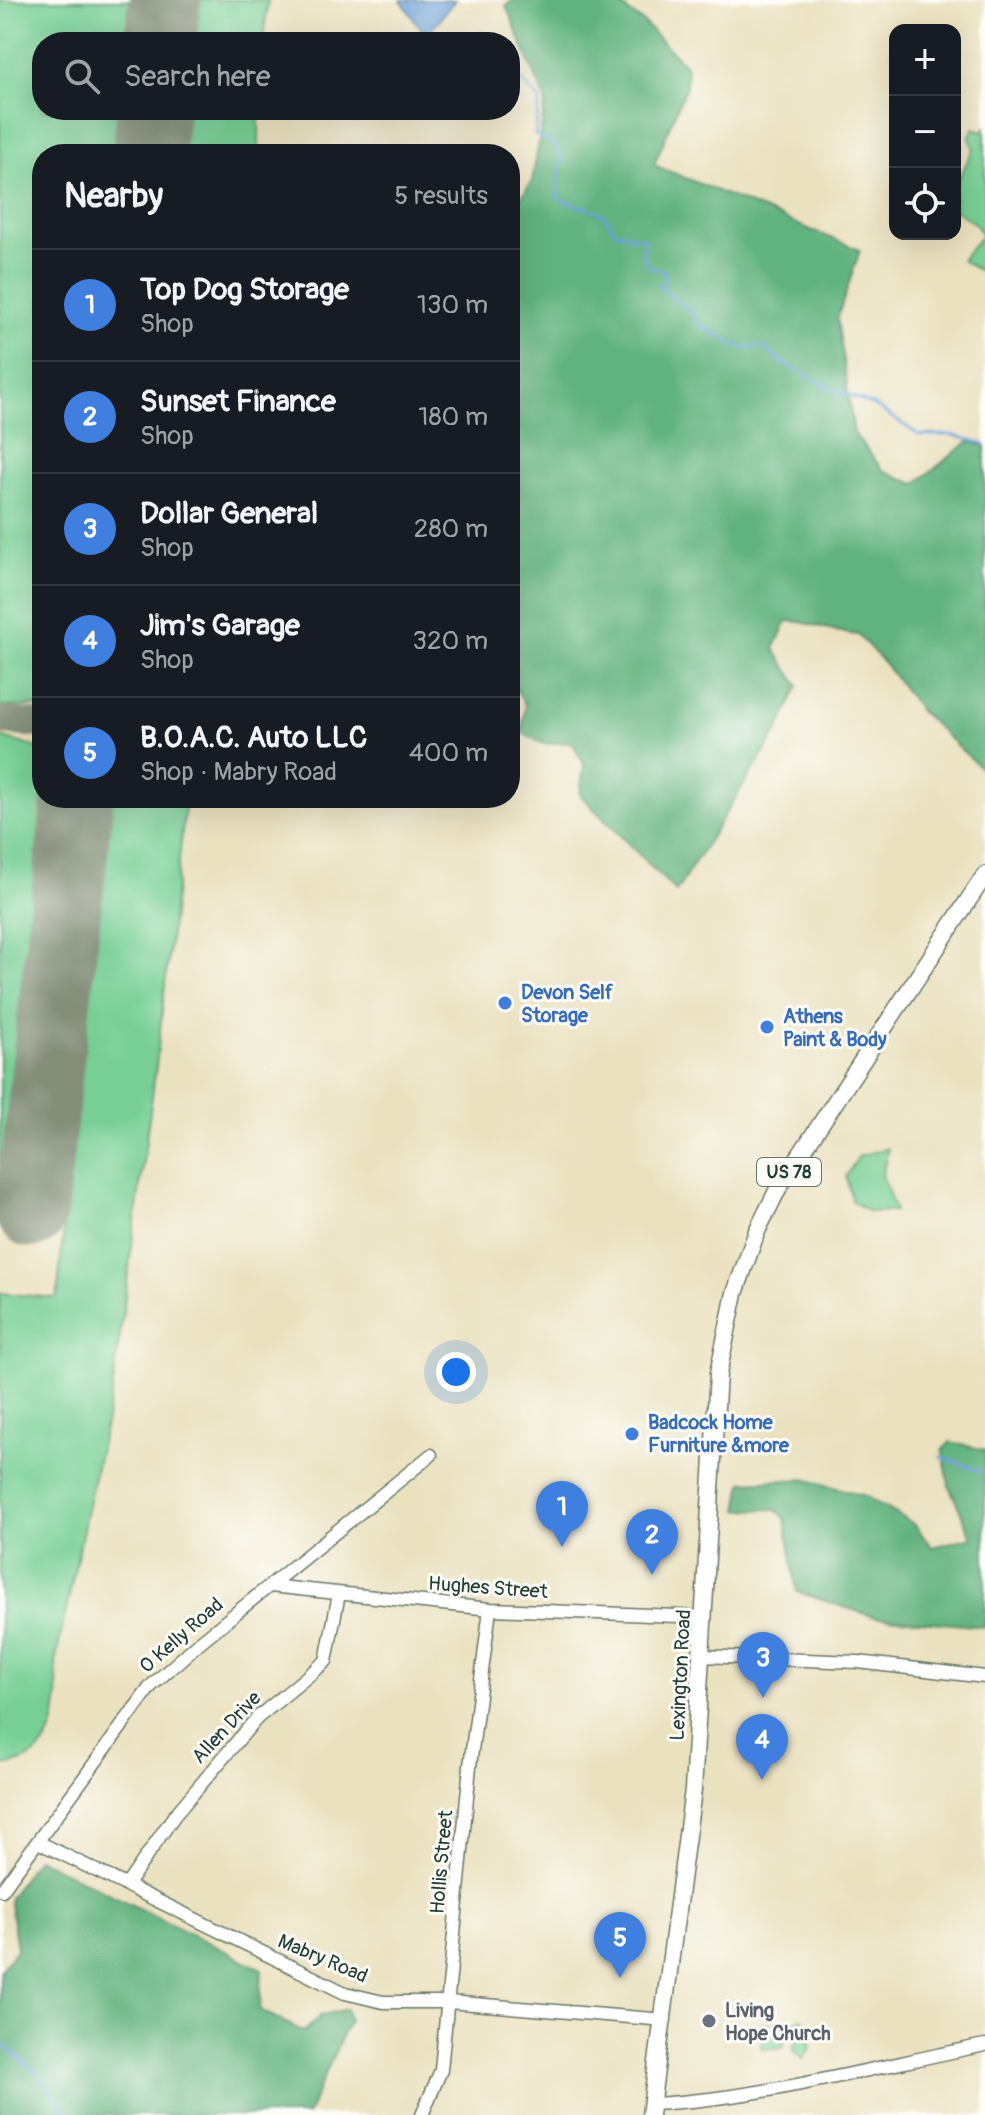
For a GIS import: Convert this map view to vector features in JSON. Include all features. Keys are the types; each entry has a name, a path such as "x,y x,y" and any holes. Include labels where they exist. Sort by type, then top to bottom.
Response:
{"highway":[{"name":"Lexington Road","path":"651,2109 693,1790 718,1374 725,1335 748,1253 789,1171 985,875"}],"street":[{"name":"O Kelly Road","path":"2,1890 151,1686 431,1455"},
{"name":"Hughes Street","path":"270,1586 490,1609 704,1617"},
{"name":"Allen Drive","path":"126,1886 174,1816 257,1718 326,1661 339,1594"},
{"name":"Hollis Street","path":"422,2115 439,2077 449,2002 465,1814 490,1609"},
{"path":"701,1656 858,1662 985,1677"},
{"name":"Mabry Road","path":"38,1842 345,1993 383,2002 449,2002 665,2020"},
{"path":"651,2109 780,2087 985,2045"}],"green space":[{"path":"0,0 142,0 138,32 32,32 32,120 129,120 126,144 32,144 32,706 0,707"},
{"path":"191,0 268,0 264,32 188,32"},
{"path":"513,0 613,0 644,23 687,67 686,86 654,165 860,250 837,319 854,433 883,470 915,484 968,442 985,446 985,772 920,711 885,664 858,635 787,621 774,649 799,686 777,732 676,892 580,795 584,764 572,742 544,744 522,733 525,705 520,696 520,199 532,181 546,101 520,39 520,32 517,32 506,6"},
{"path":"178,120 259,120 259,144 175,144"},
{"path":"974,128 983,131 985,128 985,274 961,260 982,235 974,223 961,214 961,174 974,148 969,137"},
{"path":"0,737 32,746 32,808 51,808 9,1180 0,1184"},
{"path":"102,808 185,808 156,1066 113,1386 56,1658 56,1712 46,1742 35,1754 20,1762 0,1766 0,1293 57,1298 64,1227 56,1225"},
{"path":"888,1148 882,1175 895,1211 869,1212 852,1201 846,1176 859,1156"},
{"path":"950,1442 985,1450 985,1627 875,1617 797,1592 785,1518 775,1509 738,1510 743,1482 804,1479 863,1495 914,1524 932,1547 972,1537 949,1486 943,1450"},
{"path":"37,1858 262,1969 260,2010 304,2032 320,2016 346,2009 349,2021 307,2115 0,2115 0,1970 17,1949 9,1898"},
{"path":"803,2018 811,2047 803,2059 793,2049 796,2042 794,2021"},
{"path":"782,2023 784,2047 762,2049 761,2024"}],"water":[{"path":"401,0 455,0 430,32 420,28"}],"waterway":[{"path":"520,79 540,100 535,135 555,145 561,157 557,197 597,212 615,232 645,239 643,255 646,261 651,268 665,271 665,280 659,287 694,314 699,325 740,347 763,347 785,364 875,406 919,435 952,435 985,444"},
{"path":"941,1457 985,1473"},
{"path":"0,2042 35,2070 68,2115"}],"taxiway":[{"path":"0,721 32,723"},
{"path":"0,1208 31,1212"}],"runway":[{"path":"161,32 165,0"},
{"path":"149,144 152,120"},
{"path":"31,1212 77,808"}],"place":[{"name":"Devon Self Storage","path":"505,1003"},
{"name":"Athens Paint & Body","path":"767,1027"},
{"name":"Badcock Home Furniture &more","path":"632,1434"},
{"name":"Top Dog Storage","path":"562,1547"},
{"name":"Sunset Finance","path":"652,1575"},
{"name":"Dollar General","path":"763,1698"},
{"name":"Jim's Garage","path":"762,1780"},
{"name":"B.O.A.C. Auto LLC","path":"620,1978"},
{"name":"Living Hope Church","path":"709,2021"}]}
